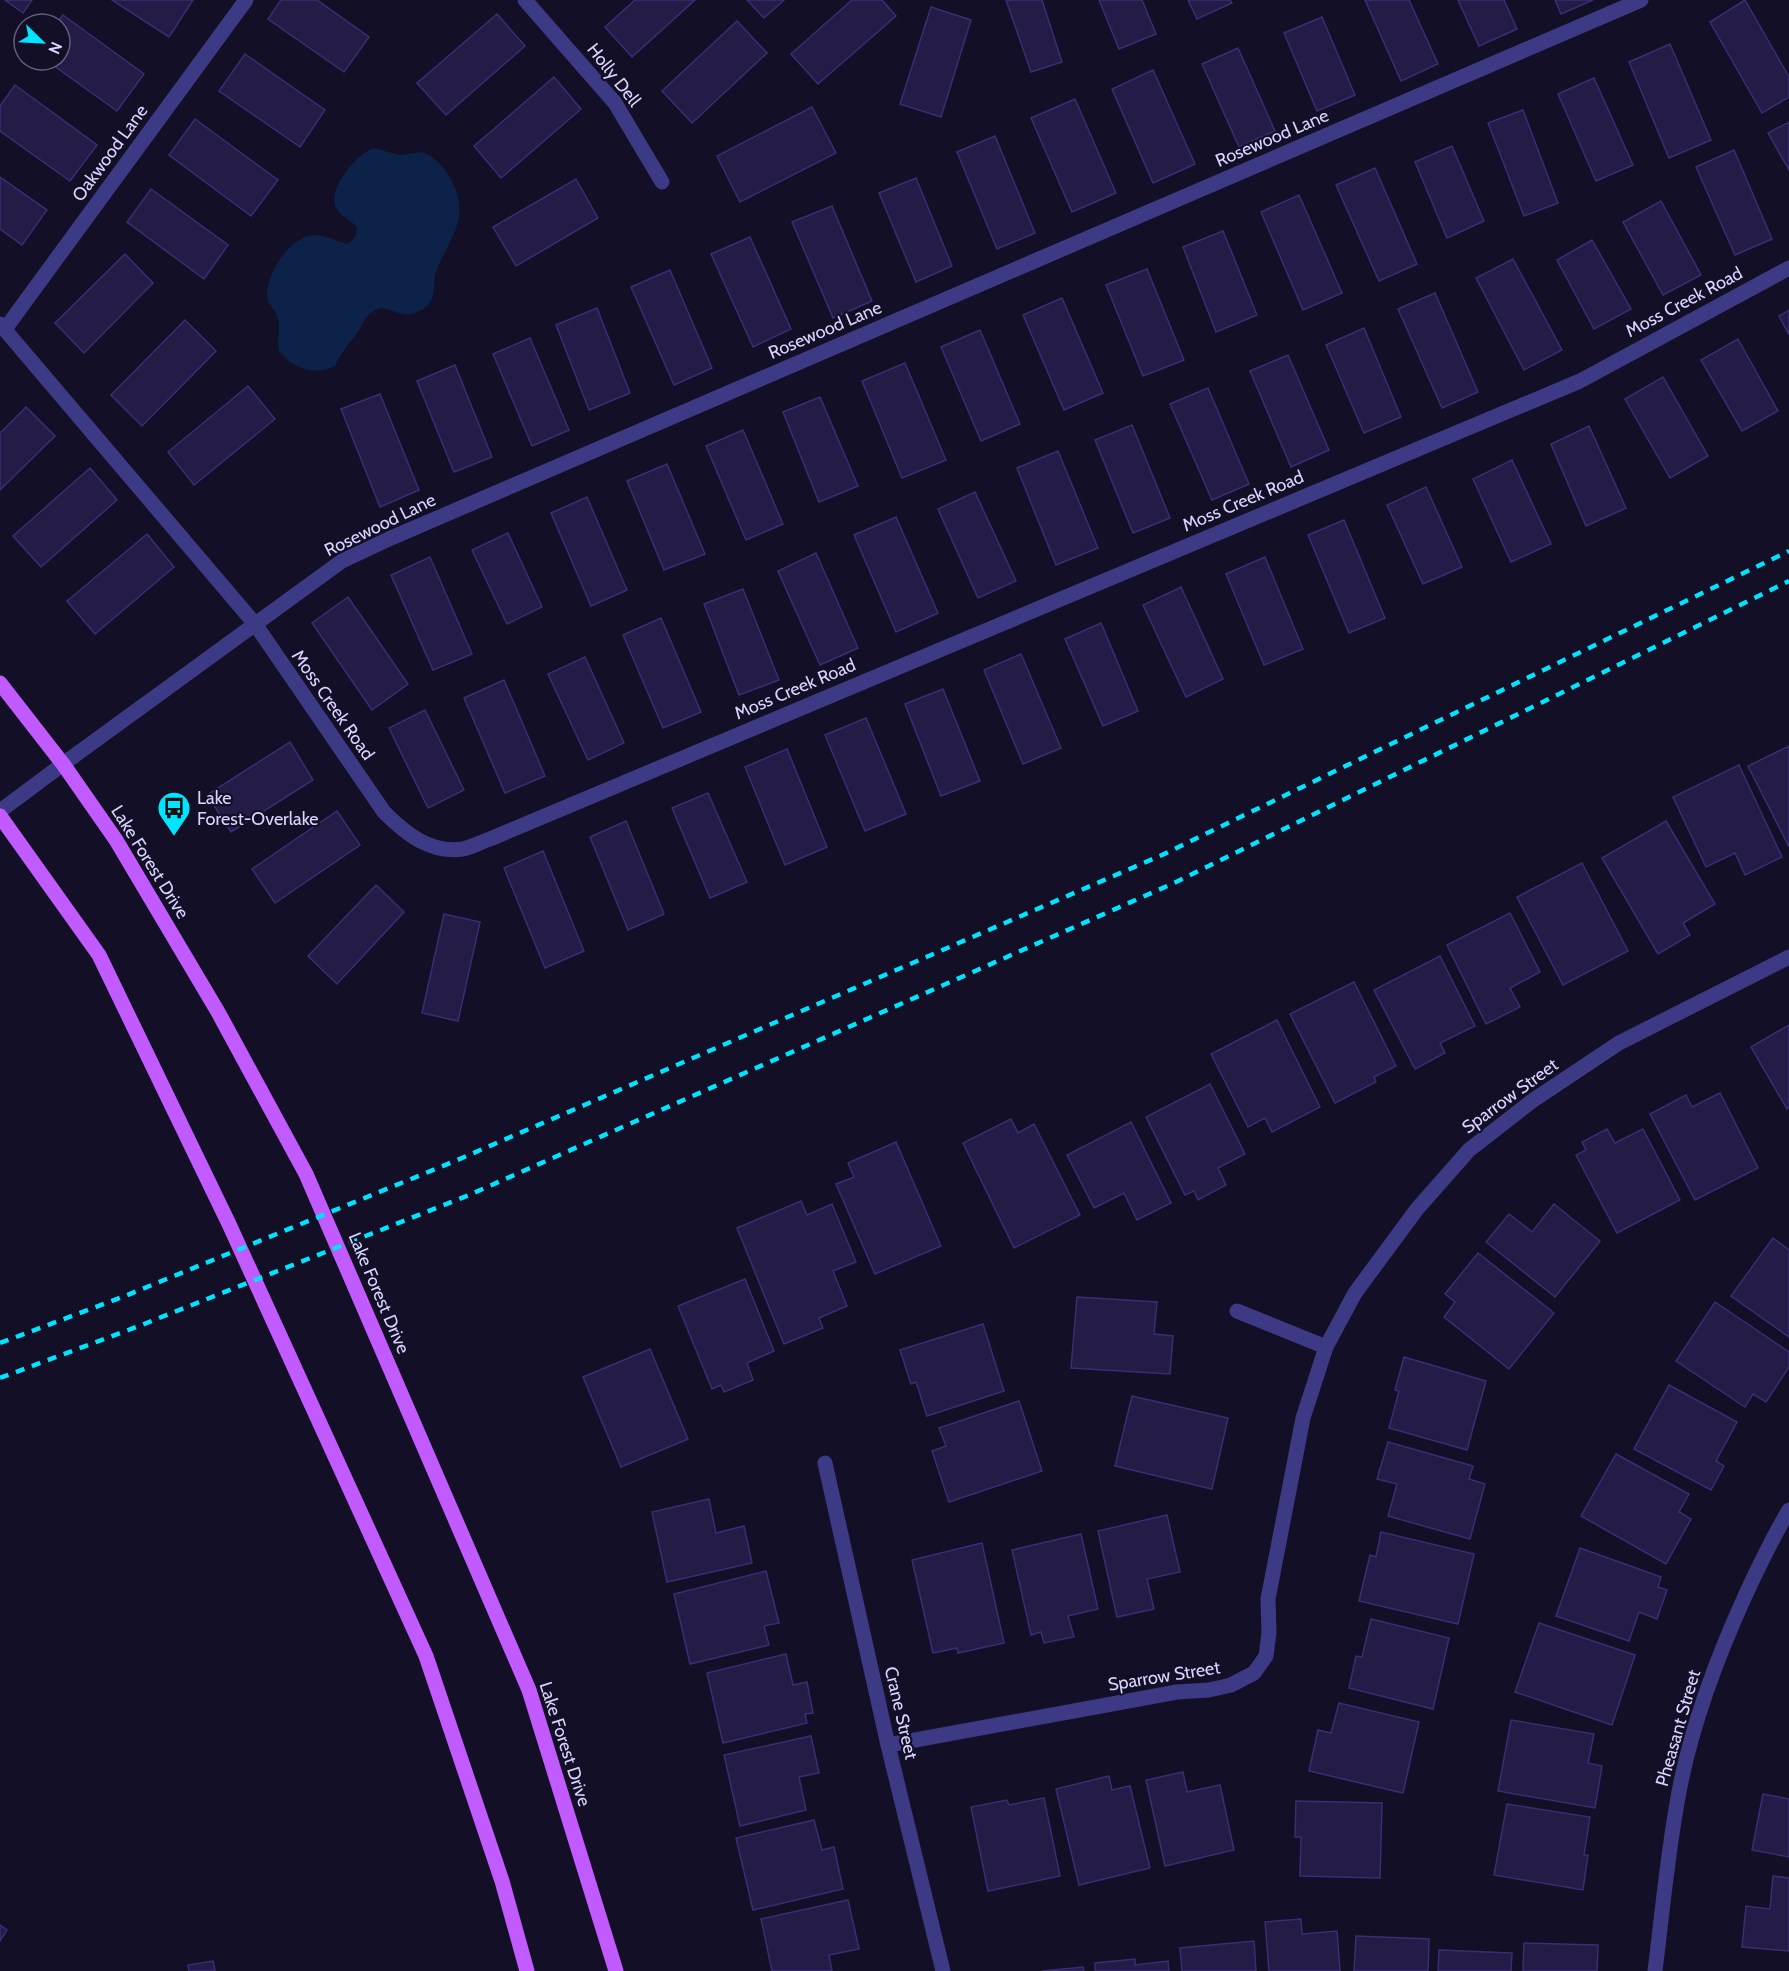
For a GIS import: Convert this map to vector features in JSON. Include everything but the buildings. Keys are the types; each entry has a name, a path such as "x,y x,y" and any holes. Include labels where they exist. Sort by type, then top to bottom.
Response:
{"main road":[{"name":"Lake Forest Drive","path":"0,683 63,764 116,840 218,1012 306,1174 529,1690 616,1971"},
{"path":"0,816 99,955 249,1267 426,1656 502,1881 527,1971"}],"street":[{"name":"Oakwood Lane","path":"2,327 246,0"},
{"name":"Holly Dell","path":"525,0 615,103 662,182"},
{"name":"Rosewood Lane","path":"0,811 342,561 1641,0"},
{"name":"Moss Creek Road","path":"2,327 255,624 384,812 406,834 434,847 462,849 1580,381 1789,268"},
{"name":"Sparrow Street","path":"888,1745 1177,1692 1209,1690 1231,1685 1254,1673 1266,1656 1269,1634 1268,1599 1272,1577 1303,1418 1326,1347 1355,1293 1417,1209 1470,1150 1532,1101 1619,1043 1789,957"},
{"path":"1238,1311 1326,1347"},
{"name":"Crane Street","path":"825,1463 888,1745 943,1971"},
{"name":"Pheasant Street","path":"1655,1971 1677,1803 1689,1748 1704,1696 1729,1631 1772,1537 1789,1510"}],"water":[{"path":"374,148 399,155 423,152 440,164 453,182 457,193 459,215 457,225 436,272 432,297 427,306 411,314 401,314 380,308 373,311 345,348 335,366 319,370 304,369 291,362 279,351 278,319 268,302 267,295 271,276 282,256 298,241 316,235 347,244 353,239 357,227 336,208 334,200 336,191 352,164"}],"railway":[{"path":"0,1343 125,1296 455,1161 1162,855 1789,551"},
{"path":"0,1378 139,1326 469,1195 1174,883 1789,581"}],"place":[{"name":"Lake Forest-Overlake","path":"174,837"}]}
